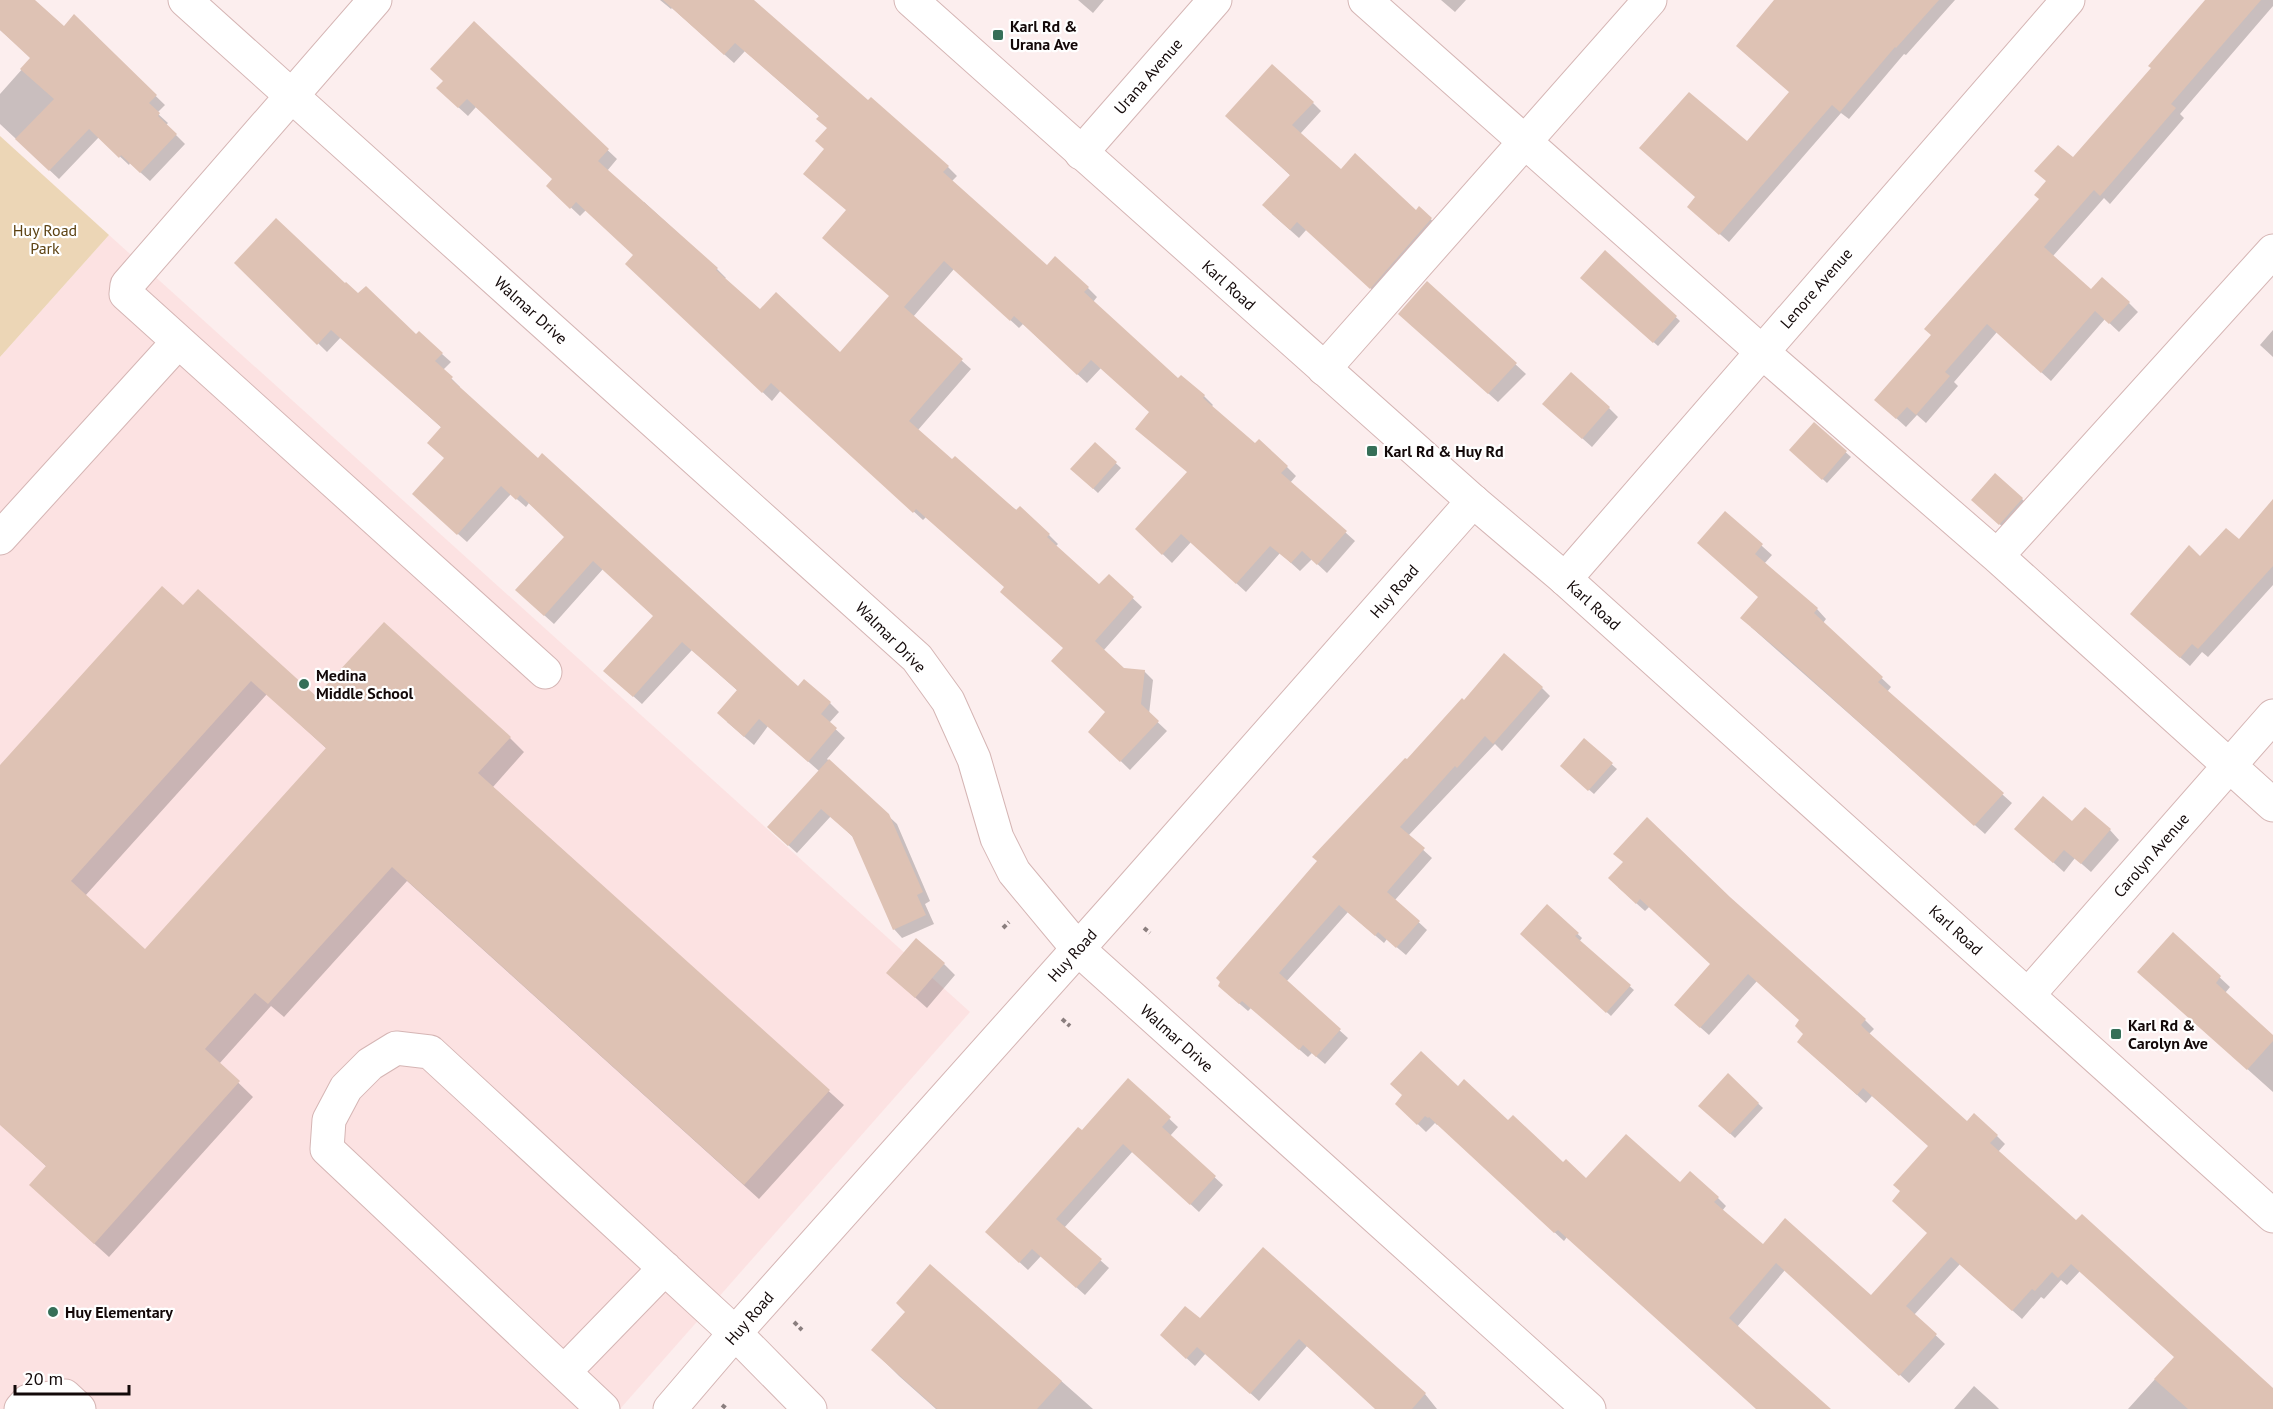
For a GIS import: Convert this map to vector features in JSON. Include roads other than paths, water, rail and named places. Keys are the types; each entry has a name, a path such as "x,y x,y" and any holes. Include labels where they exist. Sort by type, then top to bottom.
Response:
{"street":[{"name":"Walmar Drive","path":"185,0 917,658 948,701 974,759 998,838 1014,872 1078,949 1589,1409"},
{"path":"375,0 127,285 126,294 546,672"},
{"name":"Karl Road","path":"910,0 1473,501 1565,579 2273,1216"},
{"name":"Urana Avenue","path":"1081,153 1215,0"},
{"path":"1365,0 1761,351 1998,556 2273,805"},
{"path":"1324,369 1650,0"},
{"name":"Lenore Avenue","path":"1565,579 2068,0"},
{"path":"1998,556 2273,251"},
{"path":"0,538 178,342"},
{"name":"Huy Road","path":"670,1409 1473,501"},
{"name":"Carolyn Avenue","path":"2028,995 2273,716"},
{"path":"603,1409 327,1149 329,1119 346,1088 370,1064 396,1048 430,1052 735,1333 810,1409"},
{"path":"564,1372 665,1268"},
{"path":"21,1409 28,1401 65,1396 79,1409"}],"place":[{"name":"Karl Rd & Urana Ave","path":"998,35"},
{"name":"Karl Rd & Huy Rd","path":"1372,451"},
{"name":"Medina Middle School","path":"304,684"},
{"name":"Karl Rd & Carolyn Ave","path":"2116,1034"},
{"name":"Huy Elementary","path":"53,1312"}],"park label":[{"name":"Huy Road Park","path":"45,239"}]}
